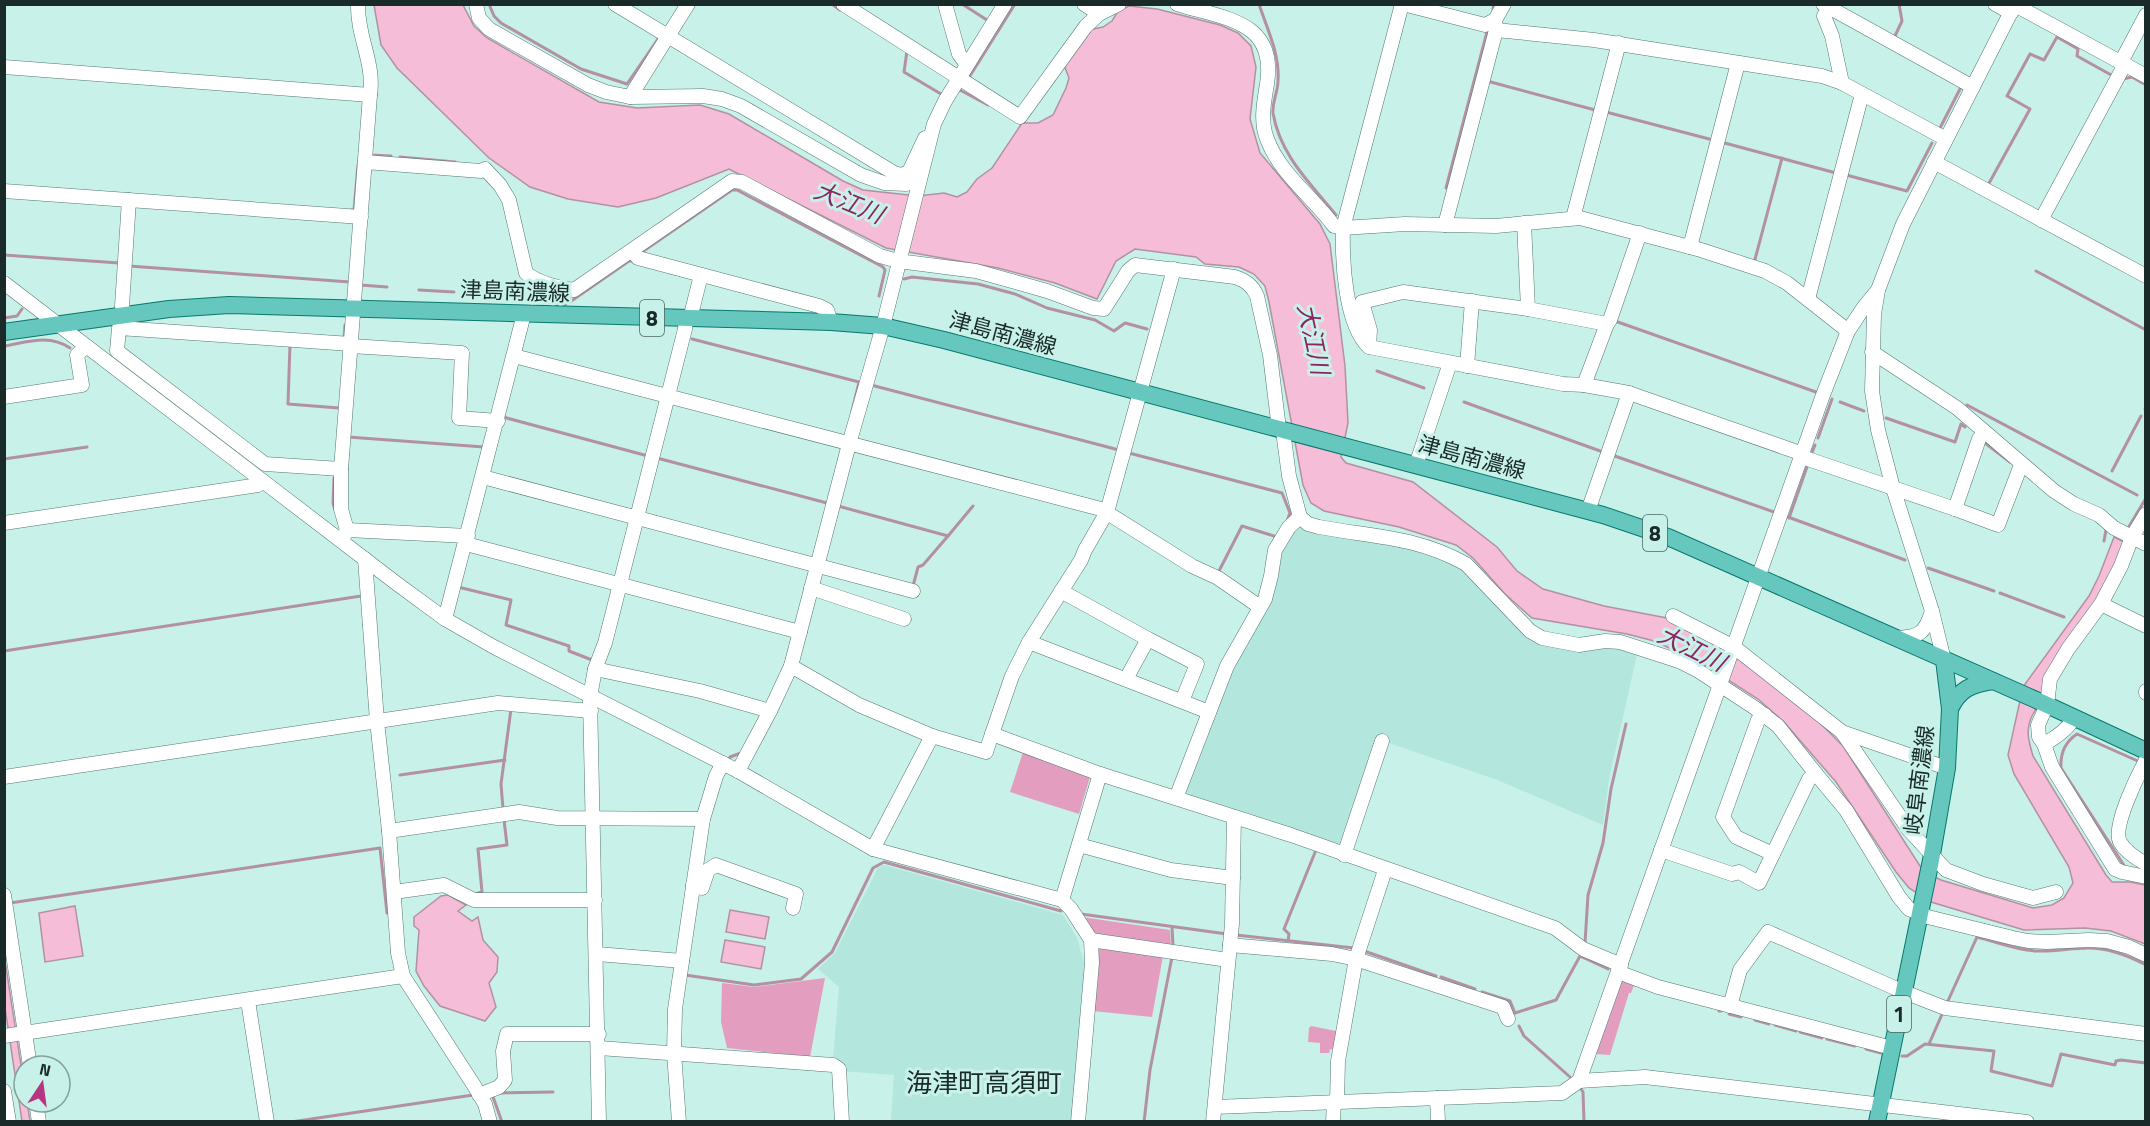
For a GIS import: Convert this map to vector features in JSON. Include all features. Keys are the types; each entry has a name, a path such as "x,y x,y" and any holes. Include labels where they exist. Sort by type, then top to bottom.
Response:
{"main road":[{"name":"津島南濃線","path":"4,332 169,309 229,305 831,322 883,326 1588,511 1668,537 1944,660"},
{"path":"1944,660 2145,751"},
{"name":"岐阜南濃線","path":"1878,1113 1947,768 1950,709 1944,660"},
{"path":"1950,709 1955,699 1968,687 1993,681"}],"street":[{"path":"344,535 341,509 341,469 372,81 371,64 362,42 358,4"},
{"path":"476,4 479,18 489,29 588,85 630,97 703,96 722,99 741,106 861,175 884,183 906,184 921,146 945,101 1005,4"},
{"path":"615,4 894,173 901,175 909,172"},
{"path":"630,97 688,4"},
{"path":"843,4 1020,117 1086,26 1099,14 1119,4"},
{"path":"945,4 959,54 967,65"},
{"path":"1083,4 1099,14"},
{"path":"1177,4 1242,24 1257,34 1266,50 1269,71 1263,118 1266,137 1272,151 1289,174 1334,226 1343,228 1404,224 1496,226 1580,218 1690,247 1765,271 1787,283 1848,331"},
{"path":"1946,139 1842,83 1822,76 1485,25 1402,4 1343,228 1342,246 1348,302 1361,340 1369,347 1563,384 1584,385 1629,393 1998,525 2021,465"},
{"path":"1445,225 1495,25 1503,4"},
{"path":"1995,4 2014,8 2145,76"},
{"path":"1842,83 1832,36 1824,16 1826,6 1973,87"},
{"path":"1944,660 1932,611 1893,488 1878,430 1872,391 1872,352 1878,290 1903,224 2014,8"},
{"path":"2041,220 2123,64 2145,15"},
{"path":"1573,218 1619,44"},
{"path":"1690,247 1738,63"},
{"path":"4,67 370,95"},
{"path":"1808,299 1863,94"},
{"path":"738,771 791,666 849,444 883,326 934,124"},
{"path":"365,162 481,171 485,169 500,185 509,200 526,273 531,278 574,290 732,181 742,182 880,256 976,271 1047,291 1099,309 1104,309 1108,305 1131,267 1140,265 1235,277 1253,288 1257,296 1283,430 1288,476 1300,517 1308,524 1345,532 1396,538 1454,557 1466,564 1530,631 1542,638 1579,645 1605,641 1620,642 1679,661 1721,683 1778,726 1846,810 1899,897 1910,909 2028,941 2107,941 2129,947 2145,955"},
{"path":"1934,162 2145,276"},
{"path":"4,191 361,217"},
{"path":"125,315 122,306 129,200"},
{"path":"1524,223 1528,309"},
{"path":"1584,385 1610,320 1640,233"},
{"path":"632,251 638,258 819,306 826,310 831,322"},
{"path":"791,666 859,705 932,736 986,752 1012,676 1029,642 1081,560 1107,512 1174,269"},
{"path":"599,1122 591,704 595,669 605,643 685,329 701,275"},
{"path":"4,283 263,481 344,535 365,559 445,619 591,704 723,763 873,849 1062,900 1071,909 1090,940 1092,963 1078,1122"},
{"path":"1579,1081 1848,331 1878,290"},
{"path":"1369,347 1370,330 1362,303 1403,292 1528,309 1607,324"},
{"path":"1467,366 1472,301"},
{"path":"445,619 524,314"},
{"path":"341,469 265,464 117,351 119,328 462,353 459,418 498,421"},
{"path":"4,397 82,385 77,355 86,346"},
{"path":"1872,352 1957,408 2054,491 2074,504 2099,515 2114,528 2145,544"},
{"path":"514,356 1024,488 1107,512 1192,566 1218,578 1260,607"},
{"path":"1416,465 1450,363"},
{"path":"1588,511 1629,393"},
{"path":"1955,509 1979,439 1984,432"},
{"path":"483,477 913,591"},
{"path":"4,523 258,485 263,481"},
{"path":"2145,514 2101,604 2068,649 2050,679 2038,725 2039,737 2044,744 2052,767 2115,868 2122,872 2145,877"},
{"path":"1176,798 1227,666 1265,599 1275,550 1289,527 1300,517"},
{"path":"344,535 467,540 620,585 800,632"},
{"path":"365,559 398,953 403,976 479,1095 490,1122"},
{"path":"811,588 904,619"},
{"path":"1061,591 1197,664 1182,701"},
{"path":"2101,604 2145,626"},
{"path":"1896,638 1920,634 1932,611"},
{"path":"1673,616 1733,648 1842,732 1909,830 1931,857 1946,870 1983,884 2033,898 2056,892"},
{"path":"1126,679 1148,639"},
{"path":"1029,642 1209,712"},
{"path":"595,669 700,691 770,711"},
{"path":"4,777 498,703 591,704"},
{"path":"1765,716 1758,720 1723,817 1736,837 1773,854"},
{"path":"2044,744 2055,739 2071,724 2074,718"},
{"path":"1842,732 1947,768"},
{"path":"992,734 1100,774 1234,817 1555,928 1583,949 1658,987 1892,1048"},
{"path":"873,849 932,736"},
{"path":"1344,855 1382,741"},
{"path":"2145,751 2125,807 2119,835 2120,842 2145,864"},
{"path":"679,1122 674,1053 675,1009 703,819 716,776 723,763"},
{"path":"1062,900 1100,774"},
{"path":"1661,850 1732,874 1739,872 1759,883 1809,779 1816,774"},
{"path":"389,831 519,813 557,818 703,819"},
{"path":"1214,1122 1230,945 1234,817"},
{"path":"1079,845 1171,870 1233,878"},
{"path":"693,885 702,888 708,870 716,865 796,894 793,908"},
{"path":"1333,1122 1338,1061 1356,959 1385,870"},
{"path":"394,892 444,885 474,900 595,900"},
{"path":"4,895 14,1035 24,1054"},
{"path":"1730,1006 1740,970 1768,932 1945,1008 2145,1034"},
{"path":"1090,940 1228,960"},
{"path":"1230,945 1305,950 1356,959 1503,1006 1508,1019"},
{"path":"597,954 682,961"},
{"path":"14,1035 403,976"},
{"path":"248,1001 267,1122"},
{"path":"479,1095 499,1087 505,1080 502,1051 507,1034 599,1041 674,1053 833,1065 839,1070 842,1122"},
{"path":"1215,1107 1562,1093 1579,1081 1645,1077 1878,1113 2027,1122"},
{"path":"4,1091 9,1122"},
{"path":"1437,1098 1438,1122"}],"shaded area":[{"path":"1298,526 1395,542 1463,567 1523,627 1592,644 1638,650 1609,779 1603,825 1495,779 1377,739 1342,845 1187,794 1184,789 1277,552"},
{"path":"1023,752 1090,777 1079,814 1010,792"},
{"path":"884,865 1063,915 1077,938 1085,967 1072,1121 891,1121 894,1075 842,1071 841,1063 833,1059 839,987 818,969 835,953 878,868"},
{"path":"1082,917 1170,930 1171,946 1096,934 1090,931"},
{"path":"1098,948 1163,956 1152,1017 1093,1011"},
{"path":"825,978 810,1057 727,1048 721,1022 722,983 754,987"},
{"path":"1623,979 1635,983 1629,993 1610,1055 1596,1054"},
{"path":"1311,1026 1336,1031 1339,1034 1337,1050 1330,1049 1329,1053 1320,1053 1320,1043 1308,1042"}],"water":[{"name":"大江川","path":"374,5 463,5 474,26 487,38 599,102 637,108 700,105 729,114 843,181 863,190 918,196 944,193 957,197 967,192 977,179 992,168 1022,123 1038,123 1053,115 1069,78 1064,65 1089,30 1103,27 1112,21 1118,11 1129,6 1157,9 1220,25 1238,33 1251,46 1256,67 1250,119 1260,153 1320,224 1330,244 1345,366 1348,423 1341,457 1346,463 1413,482 1497,547 1517,571 1543,589 1604,606 1667,618 1738,657 1809,712 1843,746 1920,866 1928,874 2033,908 2052,905 2064,898 2073,883 2069,867 2014,774 2008,755 2023,687 2089,596 2114,537 2126,543 2101,596 2032,716 2028,736 2033,756 2106,875 2112,882 2145,885 2145,944 2111,931 2085,928 2024,930 1931,902 1909,888 1836,782 1784,722 1758,699 1700,662 1654,641 1627,634 1532,618 1505,594 1473,558 1456,545 1399,527 1324,511 1311,503 1303,485 1269,302 1265,286 1254,274 1239,267 1205,264 1196,257 1135,249 1116,261 1097,299 1055,283 998,268 886,248 729,169 656,198 618,207 568,199 530,187 489,158 397,68 381,45"},
{"path":"448,895 466,905 458,911 472,921 478,917 483,940 498,957 497,972 489,983 496,1007 485,1021 440,1006 424,986 416,971 419,930 414,926 414,917 441,896"},
{"path":"75,906 83,956 45,962 39,913"},
{"path":"730,910 769,917 765,939 726,932"},
{"path":"725,940 765,947 761,969 721,962"},
{"path":"4,954 19,1054 12,1055 5,1008"},
{"path":"21,1114 29,1114 30,1121 22,1121"}],"waterway":[{"path":"489,4 494,16 501,23 581,69 627,84 658,39 660,40"},
{"path":"832,4 840,10"},
{"path":"962,4 987,20"},
{"path":"968,79 1015,4"},
{"path":"1259,4 1277,61 1278,85 1273,113 1282,142 1297,168 1336,215"},
{"path":"1493,9 1494,4"},
{"path":"1892,37 1894,38 1902,21 1899,4"},
{"path":"1446,188 1487,32"},
{"path":"1988,185 2030,109 2007,96 2030,54 2044,60 2057,37 2078,49 2077,56 2113,76"},
{"path":"907,51 904,72 941,94"},
{"path":"2123,79 2132,77 2146,85"},
{"path":"1487,81 1595,110"},
{"path":"1939,130 1961,87"},
{"path":"958,89 988,105"},
{"path":"1606,112 1713,140"},
{"path":"1721,142 1836,173"},
{"path":"1846,175 1907,191 1932,143"},
{"path":"370,155 391,156"},
{"path":"400,157 455,162"},
{"path":"1754,263 1782,158"},
{"path":"351,210 354,210 358,165"},
{"path":"641,255 642,252 732,190 737,190 883,267 885,270 879,296"},
{"path":"4,255 119,263"},
{"path":"557,306 567,304 629,261 634,261"},
{"path":"129,266 350,282 350,280"},
{"path":"2036,271 2146,330"},
{"path":"904,279 912,277 978,284 1015,294 1047,308 1095,320 1114,331 1125,323 1147,329"},
{"path":"360,285 387,287"},
{"path":"419,290 454,292"},
{"path":"465,293 520,297"},
{"path":"4,318 17,316 22,309"},
{"path":"1615,321 1816,392"},
{"path":"344,338 345,325"},
{"path":"692,339 859,382 852,411"},
{"path":"4,346 46,340 70,348"},
{"path":"290,344 288,404 339,408"},
{"path":"1377,371 1424,388"},
{"path":"871,385 1119,450"},
{"path":"1818,438 1832,399"},
{"path":"1464,402 1603,452"},
{"path":"1840,402 1864,411"},
{"path":"1967,405 2137,495"},
{"path":"504,415 503,417 648,456"},
{"path":"2112,471 2141,416"},
{"path":"1886,418 1955,442 1961,424 1965,427"},
{"path":"348,437 484,447"},
{"path":"1985,443 2010,462"},
{"path":"1811,455 1815,445"},
{"path":"4,459 87,447"},
{"path":"1129,453 1282,493 1290,513 1287,521"},
{"path":"1612,455 1774,512"},
{"path":"657,458 827,503"},
{"path":"1789,518 1808,464"},
{"path":"334,478 335,510"},
{"path":"2127,530 2146,498"},
{"path":"838,506 948,536 973,506"},
{"path":"1788,517 1905,560"},
{"path":"1219,571 1242,526 1277,537"},
{"path":"2104,541 2106,530"},
{"path":"913,586 918,567 923,565 948,536"},
{"path":"1928,568 1994,591"},
{"path":"458,587 511,600 506,625 569,646 569,651 592,660"},
{"path":"2000,593 2064,617"},
{"path":"4,651 361,596"},
{"path":"503,809 501,784 511,709"},
{"path":"1585,943 1588,895 1603,843 1611,789 1626,724"},
{"path":"2125,867 2061,768 2061,757 2066,744 2077,734 2140,762"},
{"path":"728,760 741,753"},
{"path":"400,775 505,760"},
{"path":"475,894 482,892 478,849 507,845 504,820"},
{"path":"10,903 380,848 387,913"},
{"path":"1288,941 1289,934 1284,929 1316,850"},
{"path":"685,975 754,985 801,979 832,952 873,868 884,862 1061,911"},
{"path":"1081,914 1227,934"},
{"path":"1172,927 1173,946"},
{"path":"1236,935 1354,948"},
{"path":"1947,1003 1977,937 2036,951 2103,949 2146,965"},
{"path":"1364,951 1436,976"},
{"path":"1515,1013 1556,1000 1580,956 1608,969"},
{"path":"1144,1122 1150,1070 1172,957"},
{"path":"1441,977 1475,989"},
{"path":"1482,992 1510,1001 1515,1013"},
{"path":"1929,1044 1943,1012"},
{"path":"1729,1014 1741,1017"},
{"path":"1755,1020 1769,1024"},
{"path":"1775,1025 1796,1031"},
{"path":"1519,1026 1524,1036 1570,1077"},
{"path":"1800,1032 1822,1038"},
{"path":"1827,1039 1855,1046"},
{"path":"1902,1056 1907,1056 1925,1044 1994,1051 1991,1071 2052,1086 2061,1054 2115,1065 2116,1061 2121,1060 2146,1063"},
{"path":"1866,1049 1881,1053"},
{"path":"1581,1089 1584,1122"},
{"path":"498,1093 553,1092"},
{"path":"492,1094 502,1122"},
{"path":"291,1122 473,1095"}],"district":[{"name":"海津町高須町","path":"984,1082"}]}
